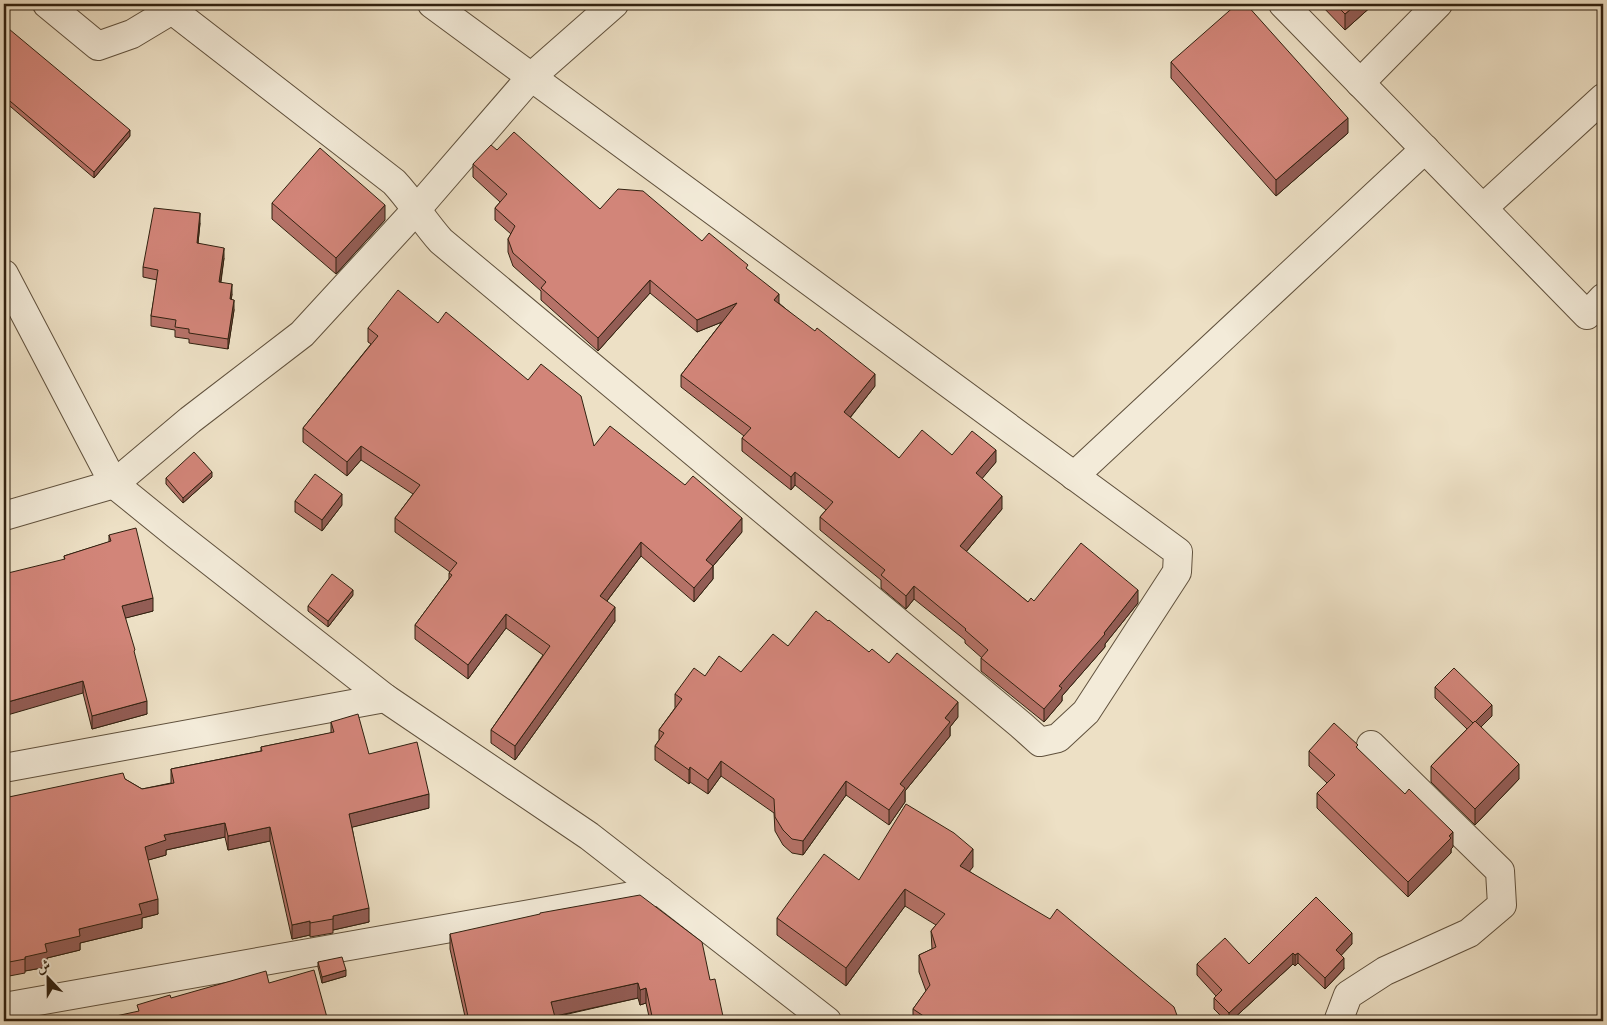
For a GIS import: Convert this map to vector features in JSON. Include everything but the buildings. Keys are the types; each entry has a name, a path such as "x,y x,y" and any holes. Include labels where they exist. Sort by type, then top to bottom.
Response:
{"street":[{"path":"47,4 98,46 132,34 175,7 394,182 441,241 991,699 1040,742 1058,738 1086,712 1177,572 1178,552 530,78 432,4"},
{"path":"4,516 114,484 190,420 302,334 416,210 530,78 614,4"},
{"path":"1283,4 1587,315 1603,298"},
{"path":"1360,83 1438,4"},
{"path":"1483,208 1603,98"},
{"path":"1074,476 1425,149"},
{"path":"4,274 114,484 177,536 385,698 589,836 828,1021"},
{"path":"4,768 385,698"},
{"path":"1340,1021 1339,1019 1348,995 1385,971 1469,933 1502,905 1500,871 1371,745"},
{"path":"4,1006 660,890"}]}
